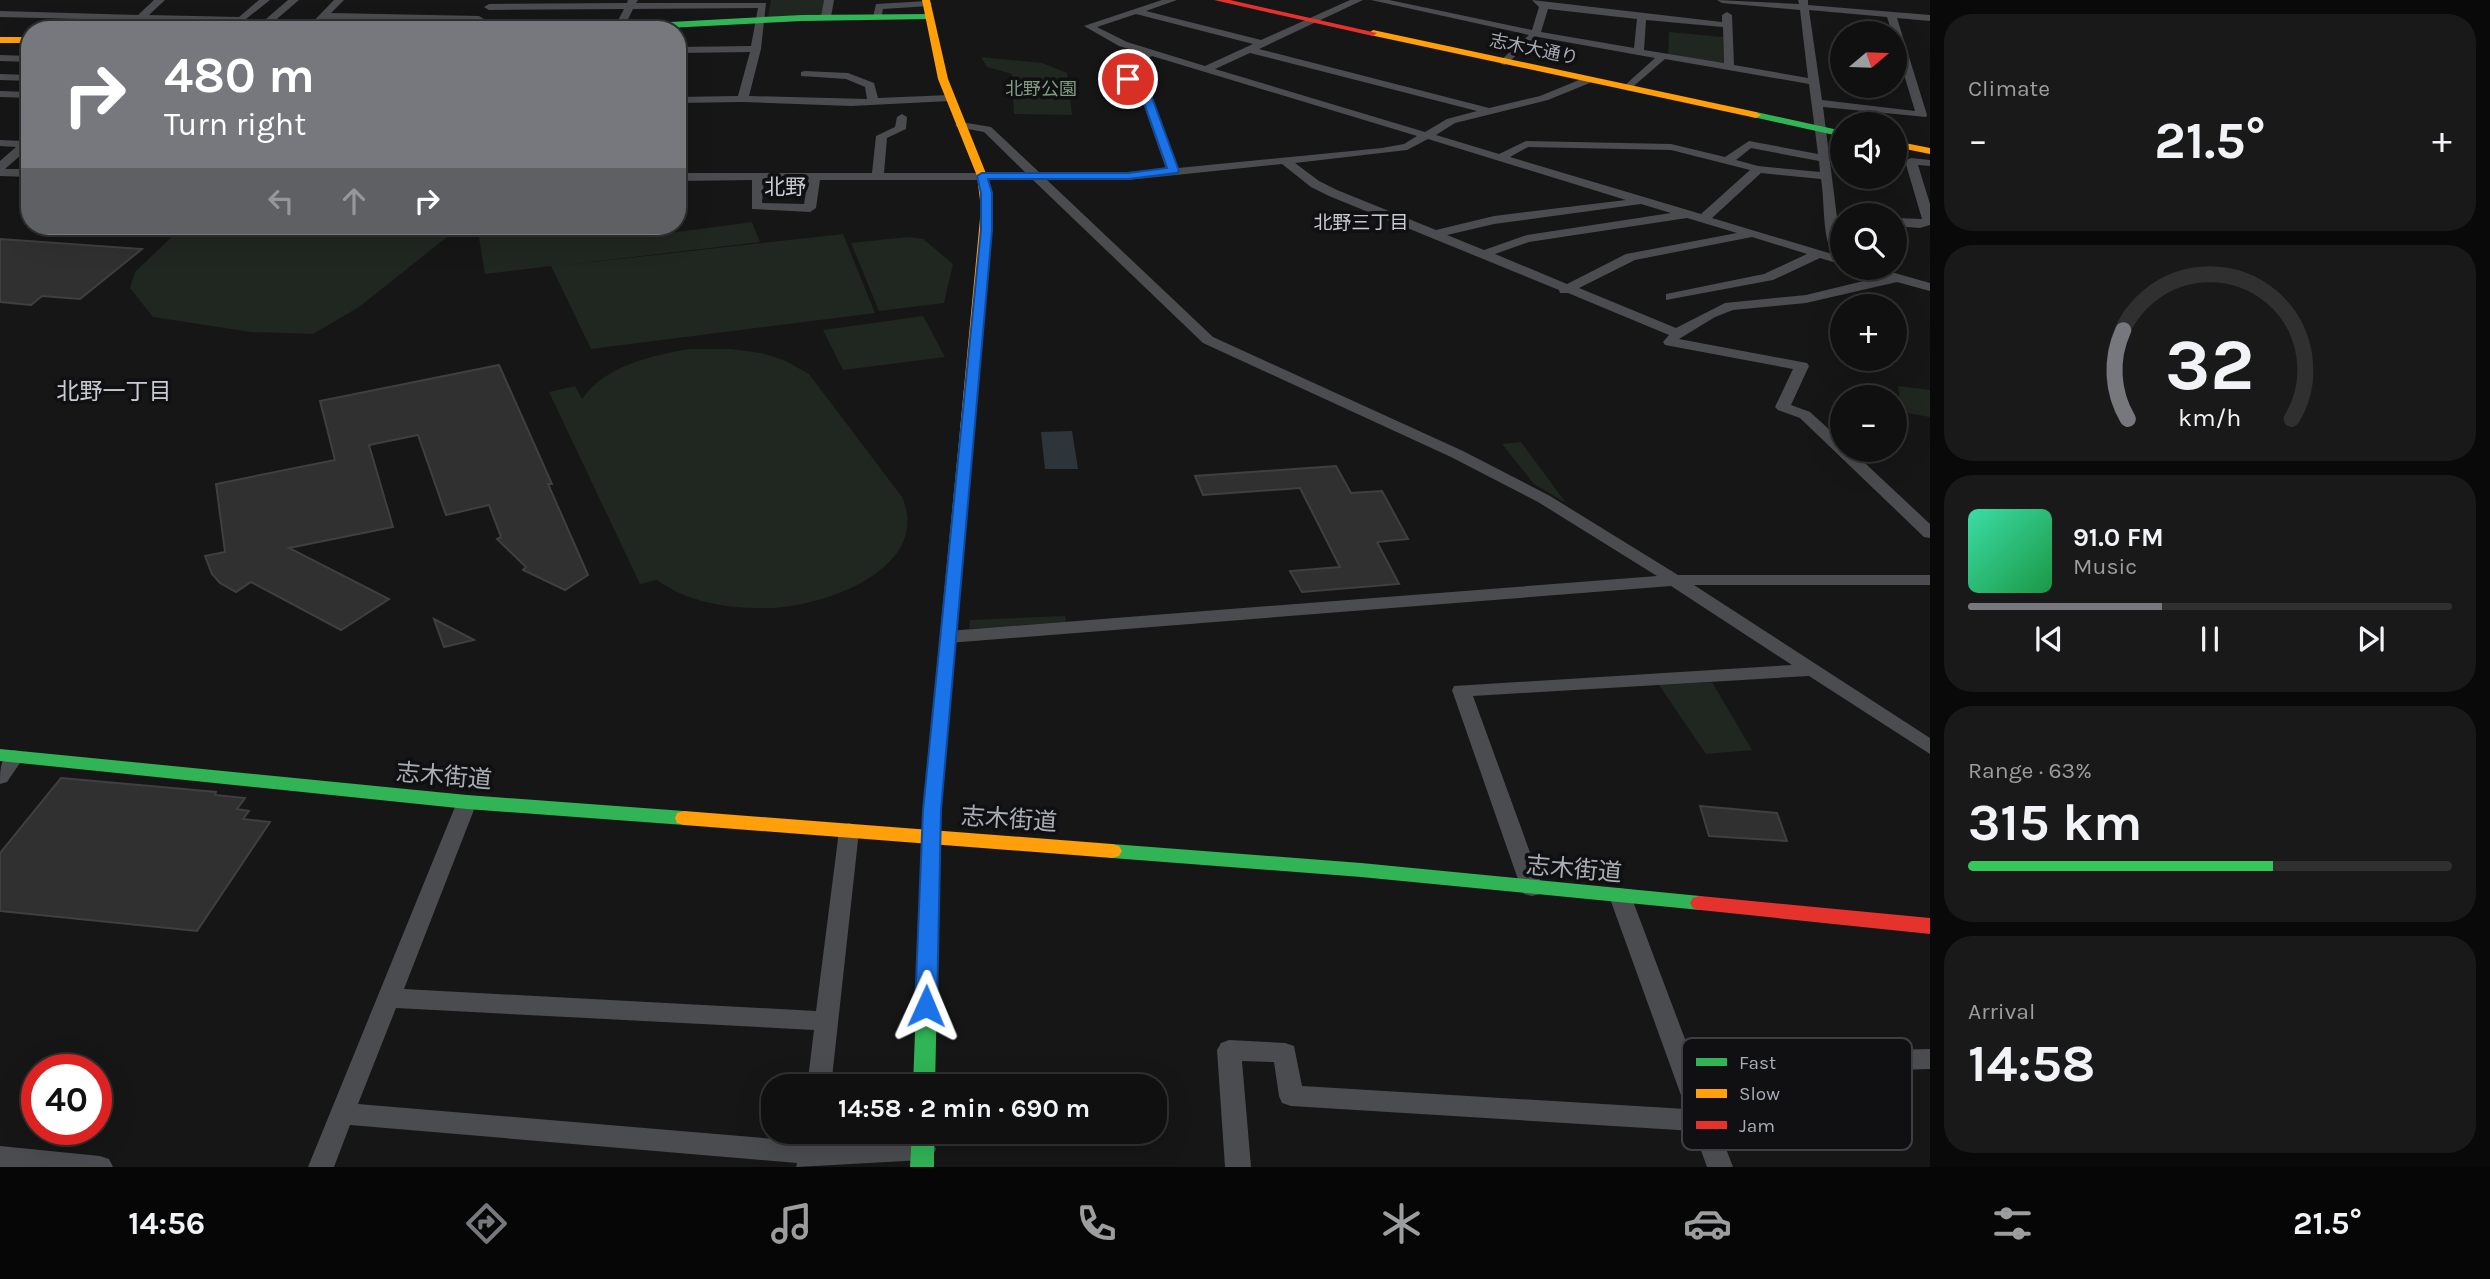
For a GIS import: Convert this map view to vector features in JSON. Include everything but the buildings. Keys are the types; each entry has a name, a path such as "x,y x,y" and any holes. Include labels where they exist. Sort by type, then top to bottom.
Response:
{"street":[{"path":"138,0 159,0"},
{"path":"141,17 159,0"},
{"path":"0,14 241,20 265,0"},
{"path":"268,21 293,0"},
{"path":"319,21 339,0"},
{"path":"826,18 829,0"},
{"path":"1172,0 1089,26 1123,44 1830,258"},
{"name":"志木大通り","path":"1218,0 1830,132"},
{"path":"1206,69 1358,0"},
{"path":"1376,0 1536,34 1813,82"},
{"path":"1722,0 1803,4 1930,18"},
{"path":"1728,1 1729,67"},
{"path":"622,21 631,3"},
{"path":"1505,62 1536,34 1540,3 1727,24"},
{"path":"324,16 479,19 492,4 763,5 756,49 743,99"},
{"path":"1803,4 1826,176 1834,203"},
{"path":"30,13 40,7"},
{"path":"686,25 878,16 927,7 950,98 982,176 986,193 986,230 930,836 924,1074"},
{"path":"1135,10 1264,44"},
{"path":"1816,103 1922,115 1892,15"},
{"path":"1639,51 1642,16"},
{"path":"1640,28 1653,29"},
{"path":"1715,36 1728,37"},
{"path":"0,40 21,40"},
{"path":"686,50 756,49"},
{"path":"1251,50 1488,111"},
{"path":"1151,52 1114,74 1142,84 1173,171"},
{"path":"1628,88 1663,56"},
{"path":"0,58 21,59"},
{"path":"805,74 858,78 870,85 873,101"},
{"path":"0,77 21,78"},
{"path":"686,177 878,174 1128,176 1407,147 1451,121 1544,98 1588,80"},
{"path":"0,94 21,95"},
{"path":"686,100 851,103 950,98"},
{"path":"878,174 882,136 900,129 902,117"},
{"path":"961,125 987,129 1208,340 1500,475 1544,499 1675,580 1930,747"},
{"path":"0,142 21,143"},
{"path":"1499,158 1526,144 1671,148 1758,169 1826,176"},
{"path":"1727,161 1749,145 1824,159"},
{"path":"0,169 21,150"},
{"path":"1907,151 1930,151"},
{"path":"1907,152 1930,163"},
{"path":"1907,158 1926,201 1929,221 1920,225 1907,223"},
{"path":"1283,159 1315,184 1333,193 1565,290 1676,333"},
{"path":"0,169 21,172"},
{"path":"1702,220 1758,169"},
{"path":"758,176 756,206 810,208 815,175"},
{"path":"1436,234 1494,220 1643,201"},
{"path":"1481,255 1527,239 1686,215"},
{"path":"1565,290 1631,257 1750,235"},
{"path":"1671,297 1768,277 1816,255"},
{"path":"1851,280 1852,286"},
{"path":"1885,280 1806,299 1730,306 1676,333 1670,342 1802,366 1783,407 1805,415 1930,533"},
{"path":"1905,280 1927,285"},
{"path":"948,637 1675,580 1930,580"},
{"path":"1532,888 1461,690 1814,670"},
{"path":"0,777 7,756"},
{"name":"志木街道","path":"7,756 467,802 1347,869 1930,926"},
{"path":"321,1167 467,802"},
{"path":"821,1074 849,831"},
{"path":"1620,896 1682,1065"},
{"path":"388,998 827,1021"},
{"path":"1238,1167 1229,1050 1285,1053 1291,1096 1682,1120"},
{"path":"1912,1059 1930,1059"},
{"path":"344,1114 811,1151 923,1149"},
{"path":"1714,1150 1720,1167"},
{"path":"0,1157 100,1167"}],"green space":[{"path":"771,0 824,0 822,15 768,17"},
{"path":"1669,32 1723,37 1724,63 1668,55"},
{"name":"北野公園","path":"981,57 1042,63 1067,73 1072,115 1014,114 1012,74 987,67"},
{"path":"752,222 760,242 566,265 843,234 875,313 591,349 551,266 485,274 478,235 686,235 686,231"},
{"path":"174,235 450,235 359,307 313,334 251,332 153,317 130,288 135,272"},
{"path":"908,237 923,239 953,264 944,303 879,311 851,243"},
{"path":"923,316 945,357 843,370 823,330"},
{"path":"689,349 731,349 761,353 784,360 809,374 902,497 907,522 902,545 888,563 867,579 843,591 791,606 769,608 710,603 682,594 657,580 640,584 549,392 575,386 582,399 592,387 616,370 645,359"},
{"path":"1907,387 1930,390 1930,417 1907,413"},
{"path":"1521,442 1566,503 1534,484 1502,444"},
{"path":"1065,616 1066,622 969,629 970,620"},
{"path":"1712,682 1752,750 1706,754 1659,685"}],"shaded area":[{"path":"1072,431 1078,469 1045,469 1041,432"}],"traffic: fast":[{"path":"686,24 802,18 929,17"},
{"path":"1756,115 1830,131"},
{"path":"924,1074 932,810 967,430"},
{"path":"0,755 467,802 684,818"},
{"path":"1112,851 1361,870 1700,903"},
{"path":"922,1167 923,1144"}],"traffic: slow":[{"path":"926,0 943,79 982,176 987,208 967,430"},
{"path":"1373,33 1756,115"},
{"path":"0,40 21,40"},
{"path":"1907,146 1930,151"},
{"path":"684,818 1112,851"}],"traffic: jam":[{"path":"1218,0 1373,33"},
{"path":"1700,903 1930,926"}],"district":[{"name":"北野","path":"785,187"},
{"name":"北野三丁目","path":"1361,222"},
{"name":"北野一丁目","path":"114,391"}],"route":[{"path":"926,1006 932,810 986,230 986,193 982,176 1128,176 1173,171 1142,84 1128,79"}]}
